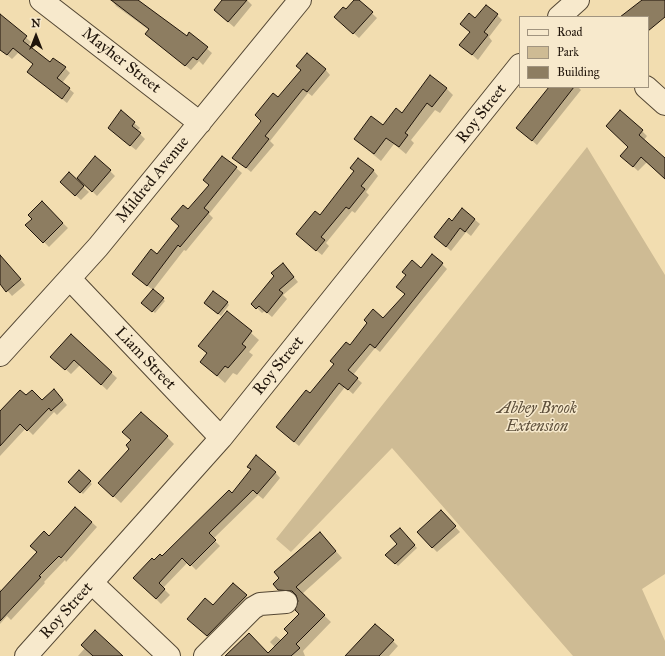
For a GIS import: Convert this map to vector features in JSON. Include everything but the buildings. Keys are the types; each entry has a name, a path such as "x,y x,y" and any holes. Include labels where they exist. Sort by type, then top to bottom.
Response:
{"street":[{"name":"Mayher Street","path":"41,0 200,123"},
{"name":"Mildred Avenue","path":"0,355 70,279 300,0"},
{"path":"560,16 578,0"},
{"name":"Roy Street","path":"26,656 221,438 494,100 519,66"},
{"path":"647,88 665,104"},
{"name":"Liam Street","path":"70,279 221,438"},
{"path":"92,583 169,656"},
{"path":"205,656 253,608 260,604 286,602"}],"green space":[{"name":"Abbey Brook Extension","path":"587,147 665,275 665,574 642,589 665,641 665,656 573,656 392,448 291,552 276,539"}]}
